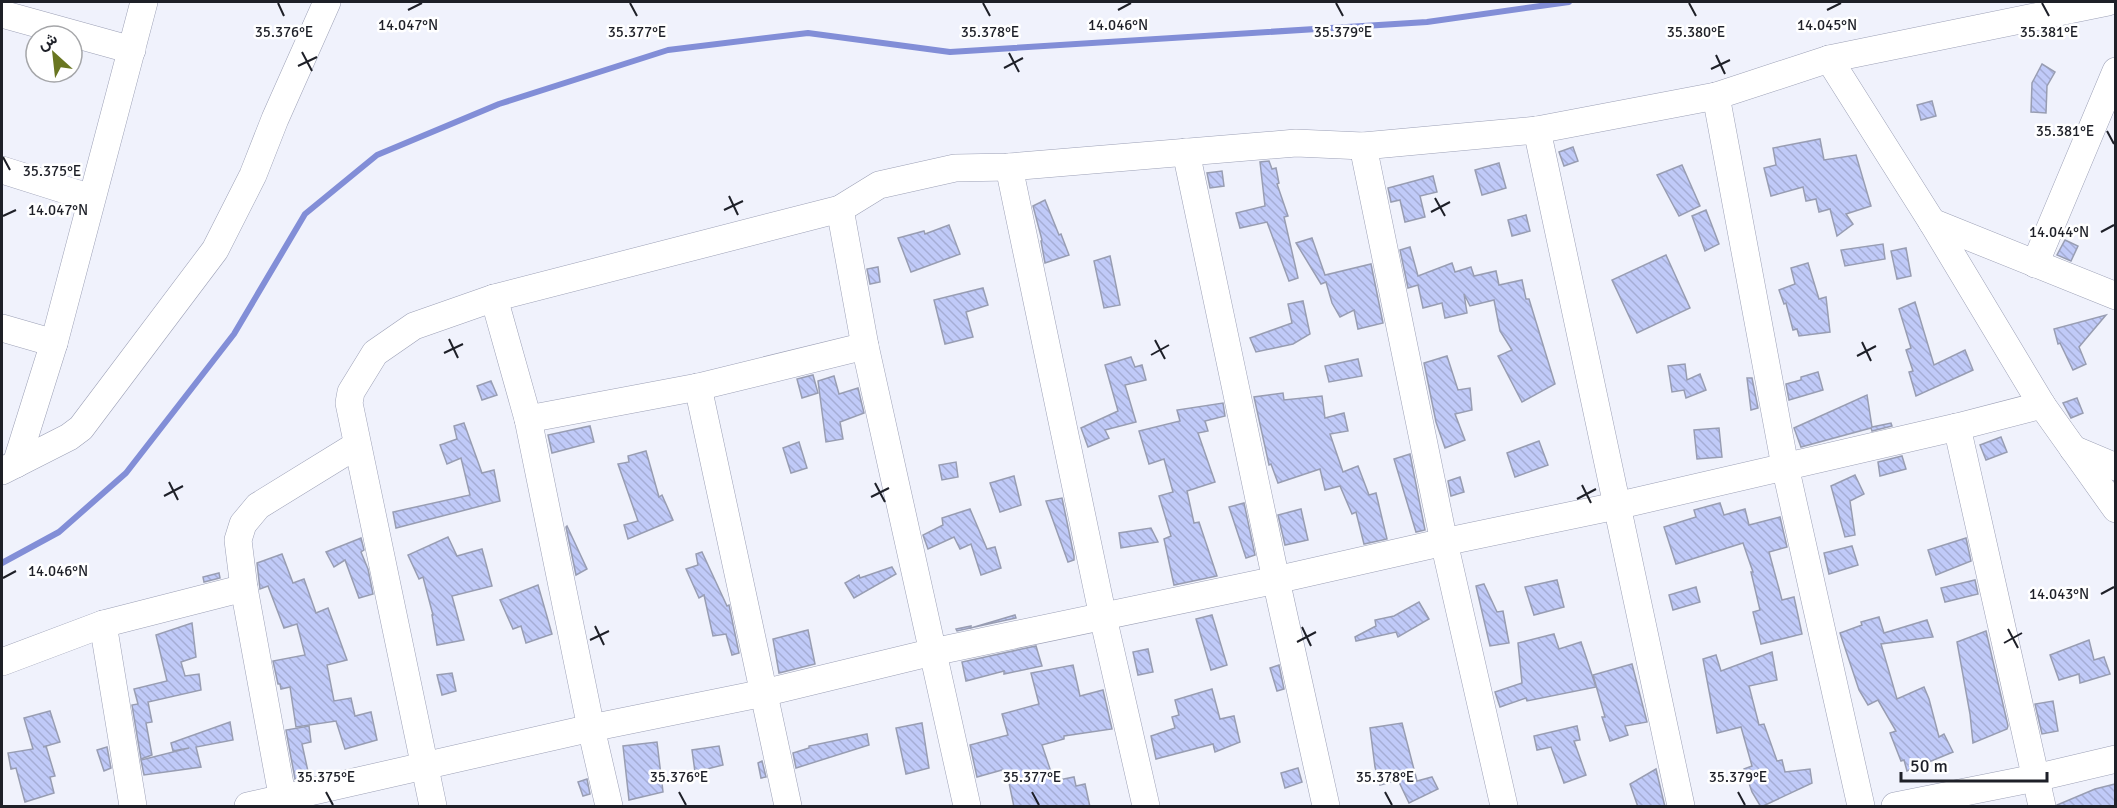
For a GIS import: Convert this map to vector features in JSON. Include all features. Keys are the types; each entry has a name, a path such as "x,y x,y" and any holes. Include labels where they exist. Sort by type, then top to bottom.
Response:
{"street":[{"path":"9,467 54,344 144,2"},
{"path":"9,467 69,437 81,428 215,250 253,175 327,2"},
{"path":"433,807 349,403 351,392 375,353 414,326 494,298 840,209 879,185 955,168 1009,167 1296,143 1363,146 1537,130 1716,96 1829,59 2108,2"},
{"path":"2,14 132,50"},
{"path":"1829,59 1932,222 2042,405 2115,509"},
{"path":"2035,264 2115,71"},
{"path":"1716,96 1785,466 1861,807"},
{"path":"1537,130 1681,807"},
{"path":"1363,146 1444,542 1504,807"},
{"path":"1186,152 1326,807"},
{"path":"1009,167 1103,617 1146,807"},
{"path":"2,170 91,198"},
{"path":"840,209 866,346 967,807"},
{"path":"1932,222 2115,296"},
{"path":"494,298 528,419 609,807"},
{"path":"2,328 54,344"},
{"path":"528,419 698,387 866,346"},
{"path":"698,387 789,807"},
{"path":"248,807 283,803 424,766 591,728 764,693 933,652 1616,506 2042,405"},
{"path":"1957,427 2042,807"},
{"path":"283,803 244,588 238,540 243,524 258,506 357,445"},
{"path":"2071,448 2115,467"},
{"path":"2,662 103,624 244,588"},
{"path":"103,624 133,807"},
{"path":"1894,807 2115,759"}],"building":[{"path":"2042,64 2055,72 2047,86 2046,113 2031,112 2032,83"},
{"path":"1932,101 1936,116 1921,120 1917,105"},
{"path":"1820,139 1824,160 1856,155 1871,206 1846,214 1853,224 1837,236 1830,209 1819,212 1816,199 1806,201 1803,187 1771,196 1764,168 1776,165 1773,148"},
{"path":"1573,147 1578,161 1564,166 1559,152"},
{"path":"1269,161 1272,169 1276,168 1279,183 1277,184 1288,216 1284,217 1298,278 1289,281 1267,222 1240,228 1236,213 1265,206 1260,162"},
{"path":"1499,163 1506,188 1482,195 1475,170"},
{"path":"1682,165 1700,206 1679,216 1657,175"},
{"path":"1222,171 1224,186 1210,188 1207,173"},
{"path":"1433,176 1437,192 1420,196 1425,217 1405,222 1400,200 1391,202 1388,188"},
{"path":"1045,200 1069,255 1045,263 1042,240 1033,206"},
{"path":"1706,210 1719,244 1705,251 1692,216"},
{"path":"1526,215 1530,231 1512,236 1508,220"},
{"path":"949,225 960,254 911,272 898,238 924,231 925,234"},
{"path":"1312,238 1325,275 1371,264 1383,323 1358,329 1354,310 1340,317 1332,303 1326,282 1321,284 1296,243"},
{"path":"2065,240 2078,246 2071,261 2057,255"},
{"path":"1883,244 1885,259 1845,266 1841,250"},
{"path":"1410,247 1418,276 1452,263 1455,272 1471,267 1474,276 1496,271 1499,285 1522,280 1526,299 1529,299 1555,384 1522,402 1498,356 1512,350 1500,331 1494,300 1470,306 1464,294 1467,313 1445,318 1442,303 1423,308 1418,285 1408,288 1400,250"},
{"path":"1906,248 1911,276 1897,279 1891,251"},
{"path":"1666,255 1690,308 1637,333 1612,280"},
{"path":"1110,256 1120,305 1104,308 1094,261"},
{"path":"1808,263 1819,299 1826,297 1830,332 1799,336 1797,329 1793,330 1786,303 1784,304 1779,290 1795,284 1791,268"},
{"path":"878,267 880,282 870,284 867,269"},
{"path":"983,288 988,305 966,312 973,337 945,344 934,300"},
{"path":"1303,301 1310,334 1293,344 1256,352 1250,338 1292,323 1288,304"},
{"path":"1915,302 1934,365 1965,350 1973,370 1916,396 1909,372 1913,371 1906,350 1911,348 1899,309"},
{"path":"2106,315 2079,347 2086,364 2073,370 2060,343 2058,344 2054,329"},
{"path":"1447,356 1458,390 1470,388 1472,410 1455,414 1465,440 1445,448 1436,422 1424,363"},
{"path":"1131,357 1135,367 1142,365 1146,380 1125,385 1136,422 1105,430 1109,438 1088,447 1081,428 1118,411 1105,365"},
{"path":"1358,359 1362,376 1329,382 1325,366"},
{"path":"1685,364 1687,380 1700,374 1706,390 1686,398 1684,390 1672,392 1668,366"},
{"path":"1818,372 1823,390 1789,400 1786,384"},
{"path":"813,375 818,393 802,398 797,379"},
{"path":"834,376 839,394 858,388 864,413 840,422 843,439 826,442 818,381"},
{"path":"1747,378 1752,378 1758,408 1751,410"},
{"path":"491,381 497,395 482,400 477,386"},
{"path":"1283,393 1284,400 1322,396 1325,418 1344,413 1348,431 1330,434 1343,472 1358,466 1369,495 1376,493 1387,539 1364,544 1356,512 1352,514 1340,486 1325,490 1320,469 1278,483 1271,464 1269,465 1254,397"},
{"path":"1867,395 1872,427 1891,423 1892,426 1872,431 1871,428 1801,447 1794,428"},
{"path":"2077,398 2083,413 2071,418 2063,403"},
{"path":"1223,403 1225,416 1205,421 1208,431 1198,433 1215,482 1187,491 1194,523 1199,522 1217,576 1174,585 1164,539 1171,536 1159,496 1173,492 1164,459 1149,464 1139,431 1180,421 1177,410"},
{"path":"464,423 482,473 494,470 500,501 396,528 393,512 470,495 461,458 447,464 440,445 457,439 454,426"},
{"path":"590,426 594,442 552,453 548,435"},
{"path":"1719,428 1722,457 1697,459 1694,430"},
{"path":"2001,437 2007,452 1986,460 1980,445"},
{"path":"1539,441 1548,465 1515,477 1507,453"},
{"path":"799,442 807,468 791,473 783,448"},
{"path":"646,451 659,497 662,495 673,520 628,539 624,525 638,521 618,464 629,462 628,456"},
{"path":"1410,454 1425,530 1416,532 1394,459"},
{"path":"1902,456 1906,469 1880,476 1878,462"},
{"path":"956,462 958,477 942,480 939,465"},
{"path":"1855,475 1864,494 1850,501 1855,535 1845,537 1831,486"},
{"path":"1014,476 1021,505 1000,512 990,483"},
{"path":"1460,477 1464,492 1451,496 1448,481"},
{"path":"1062,498 1074,556 1074,560 1068,562 1046,501"},
{"path":"1244,503 1255,555 1246,558 1229,507"},
{"path":"1720,503 1724,515 1745,509 1749,525 1780,517 1787,547 1769,552 1782,600 1794,597 1802,634 1761,644 1753,612 1760,610 1751,572 1753,572 1743,543 1676,564 1664,527 1696,517 1694,510"},
{"path":"970,509 987,549 995,547 1001,568 981,575 971,544 960,549 954,537 928,549 923,535 943,525 942,518"},
{"path":"1301,509 1308,540 1285,545 1278,515"},
{"path":"566,527 587,569 576,575"},
{"path":"1151,528 1158,542 1121,548 1119,533"},
{"path":"448,537 457,556 482,549 492,586 452,596 464,640 437,645 433,615 423,577 419,579 408,555"},
{"path":"361,538 364,550 361,552 368,569 373,594 359,598 345,560 334,567 326,552"},
{"path":"1966,538 1971,561 1936,575 1928,550"},
{"path":"1852,546 1858,565 1829,574 1824,553"},
{"path":"702,552 727,606 729,605 739,653 732,655 726,634 713,636 704,595 699,598 686,569 698,565 696,554"},
{"path":"282,554 293,583 304,579 316,613 328,608 347,660 327,665 334,701 351,698 355,716 371,712 377,740 345,749 336,721 296,727 290,687 281,689 273,661 305,655 297,624 284,628 268,586 260,589 257,563"},
{"path":"892,567 896,574 854,598 845,583 859,575 860,578"},
{"path":"219,573 220,578 204,582 203,577"},
{"path":"1557,580 1564,607 1534,615 1525,587"},
{"path":"1975,580 1978,594 1945,602 1941,588"},
{"path":"1484,584 1497,612 1503,611 1509,643 1490,646 1476,586"},
{"path":"538,585 552,634 526,643 521,626 513,629 500,600"},
{"path":"1696,587 1700,602 1673,610 1669,595"},
{"path":"1419,602 1429,619 1398,637 1396,632 1356,641 1355,637 1376,626 1375,620 1394,616"},
{"path":"1015,615 1016,618 972,628"},
{"path":"1212,615 1227,665 1211,670 1196,619"},
{"path":"1879,617 1884,633 1927,620 1933,637 1881,644 1897,699 1924,687 1939,737 1944,734 1953,752 1907,771 1890,733 1896,731 1878,700 1868,705 1859,690 1840,633 1862,625 1861,622"},
{"path":"192,623 196,657 181,662 185,676 199,674 201,690 148,702 152,722 146,723 152,755 141,759 132,705 138,704 134,689 167,681 156,635"},
{"path":"971,626 971,628 957,631 956,629"},
{"path":"808,630 815,664 779,673 773,639"},
{"path":"1986,631 2008,726 2007,729 1973,743 1957,642"},
{"path":"1554,634 1559,649 1581,642 1596,687 1527,701 1526,698 1500,707 1495,692 1522,683 1518,643"},
{"path":"2089,640 2094,660 2104,657 2110,674 2080,683 2079,674 2059,680 2050,655"},
{"path":"1036,646 1042,666 1004,674 1004,671 966,681 962,662"},
{"path":"1148,649 1153,672 1138,675 1133,652"},
{"path":"1772,652 1777,680 1749,686 1759,725 1764,724 1777,761 1782,760 1785,772 1810,769 1812,783 1761,807 1752,792 1744,769 1752,766 1741,727 1717,733 1703,659 1716,655 1721,671"},
{"path":"1632,664 1647,722 1625,726 1628,735 1610,741 1593,675"},
{"path":"1073,665 1080,696 1103,690 1112,729 1064,736 1064,739 1042,745 1054,781 1074,777 1076,786 1085,784 1090,807 1014,807 1007,773 1003,774 1002,770 977,777 970,745 1008,735 1002,714 1039,704 1031,673"},
{"path":"1279,665 1284,689 1277,691 1270,668"},
{"path":"452,673 456,691 442,695 437,675"},
{"path":"1212,689 1220,719 1234,716 1240,742 1215,752 1213,744 1156,759 1151,736 1175,728 1172,717 1179,715 1175,700"},
{"path":"2053,701 2058,731 2042,734 2035,704"},
{"path":"50,711 60,742 46,746 55,776 50,777 54,793 25,802 16,768 11,769 8,753 33,749 24,718"},
{"path":"230,722 233,740 196,747 201,767 144,775 141,760 189,748 173,751 171,743"},
{"path":"922,723 929,768 906,774 896,728"},
{"path":"1402,723 1417,781 1432,777 1438,789 1409,803 1398,780 1380,785 1375,767 1370,728"},
{"path":"309,726 311,742 302,744 309,776 295,779 286,730"},
{"path":"1577,726 1580,740 1574,741 1586,775 1564,783 1551,747 1537,750 1534,736"},
{"path":"867,734 869,745 796,768 793,753 809,748 809,746"},
{"path":"657,742 663,792 629,800 623,746"},
{"path":"719,746 723,765 695,772 692,750"},
{"path":"107,747 111,768 104,771 97,750"},
{"path":"762,761 766,777 761,778 758,763"},
{"path":"1298,768 1302,782 1285,788 1281,773"},
{"path":"1656,769 1665,807 1638,807 1630,784"},
{"path":"587,779 590,794 583,796 578,782"},
{"path":"2115,784 2115,807 2057,807 2057,805 2095,789"}],"waterway":[{"path":"2,563 59,532 126,473 234,334 305,214 377,155 499,104 668,50 808,33 950,52 1427,22 1569,2"}]}
